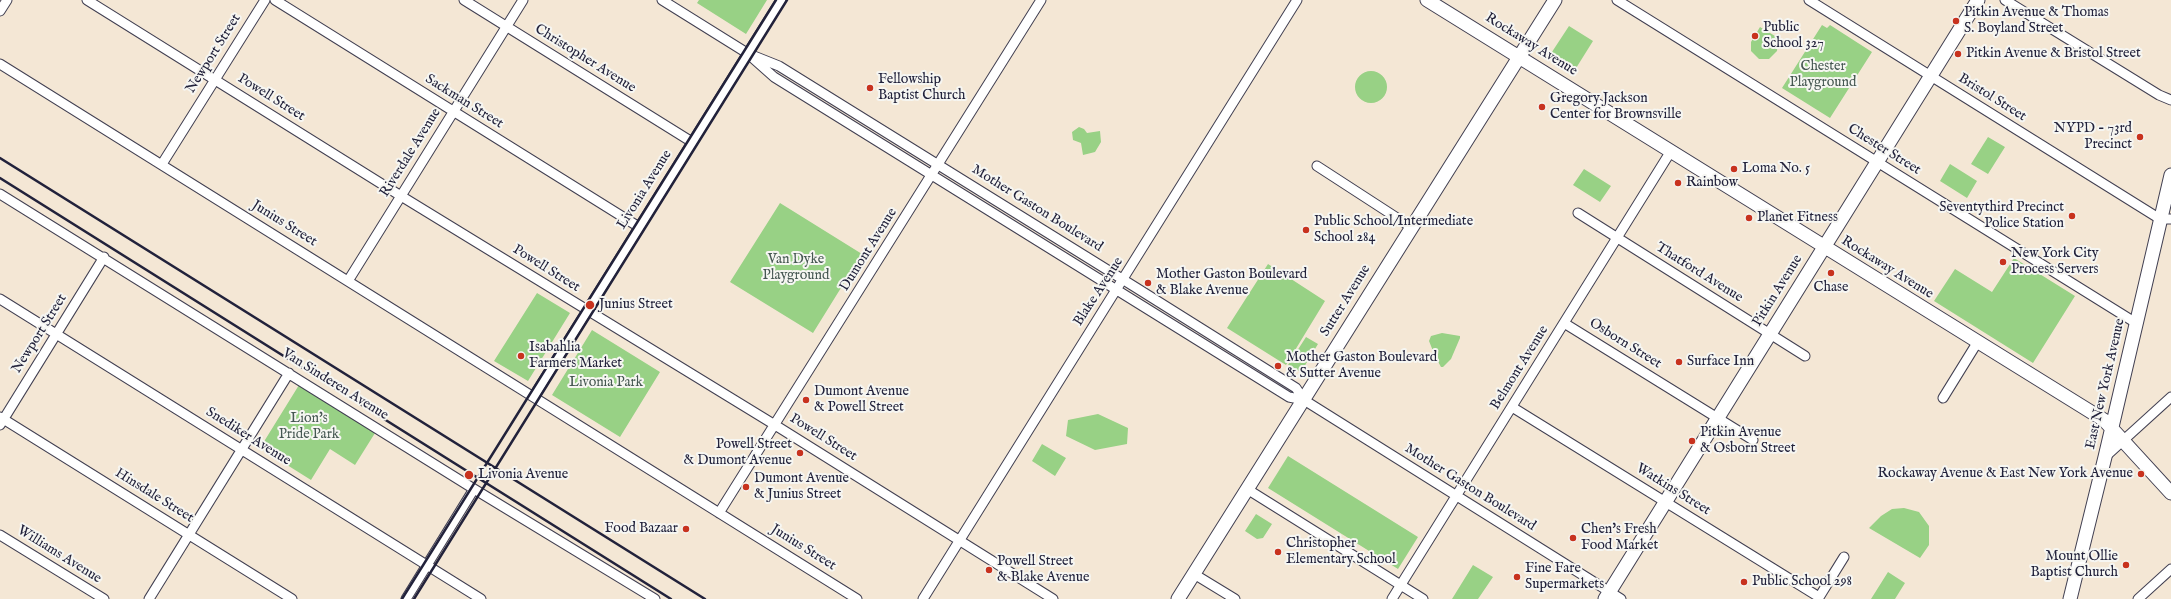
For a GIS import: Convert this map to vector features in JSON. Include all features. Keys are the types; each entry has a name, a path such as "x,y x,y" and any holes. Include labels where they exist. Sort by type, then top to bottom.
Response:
{"street":[{"path":"0,11 7,0"},
{"name":"Powell Street","path":"87,0 400,196 775,424 1053,599"},
{"name":"Newport Street","path":"162,164 265,0"},
{"name":"Sackman Street","path":"275,0 638,227"},
{"name":"Christopher Avenue","path":"464,0 692,142"},
{"name":"Riverdale Avenue","path":"348,281 523,0"},
{"name":"Mother Gaston Boulevard","path":"662,0 747,53 774,77 1289,397 1304,400 1456,496 1607,595 1621,599"},
{"name":"Livonia Avenue","path":"534,396 586,310 781,0"},
{"name":"Dumont Avenue","path":"719,513 940,165 1041,0"},
{"name":"Blake Avenue","path":"923,599 1297,0"},
{"name":"Rockaway Avenue","path":"1428,0 2104,420 2171,493"},
{"name":"Sutter Avenue","path":"1178,599 1555,0"},
{"name":"Chester Street","path":"1617,0 2136,323"},
{"name":"Bristol Street","path":"1809,0 2166,219"},
{"name":"Pitkin Avenue","path":"1607,595 1978,0"},
{"path":"2005,0 2159,95 2171,100"},
{"name":"Mother Gaston Boulevard","path":"747,53 779,66 1124,279 1296,388 1304,400"},
{"name":"Junius Street","path":"0,64 858,599"},
{"name":"Belmont Avenue","path":"1392,599 1671,151"},
{"path":"1317,166 1411,227"},
{"name":"East New York Avenue","path":"2070,599 2112,429 2136,323 2166,219 2171,175"},
{"name":"Van Sinderen Avenue","path":"0,194 104,257 474,489 655,599"},
{"name":"Thatford Avenue","path":"1578,214 1806,356"},
{"name":"Newport Street","path":"1,420 104,257"},
{"name":"Snediker Avenue","path":"0,299 481,599"},
{"name":"Osborn Street","path":"1564,323 1753,440"},
{"path":"1943,398 1978,343"},
{"path":"149,599 289,373"},
{"path":"2105,457 2171,397"},
{"name":"Watkins Street","path":"1512,407 1818,598"},
{"name":"Hinsdale Street","path":"1,420 292,599"},
{"path":"406,599 474,489"},
{"path":"1247,489 1423,599"},
{"name":"Williams Avenue","path":"0,535 104,599"},
{"path":"1818,598 1844,557"},
{"path":"2138,599 2171,569"},
{"path":"1194,574 1235,599"}],"green space":[{"path":"699,0 767,0 746,34 697,3"},
{"name":"Chester Playground","path":"1822,25 1827,28 1830,25 1872,52 1830,118 1782,88"},
{"path":"1569,26 1593,41 1573,73 1548,58"},
{"path":"1760,27 1775,36 1778,42 1777,51 1769,59 1759,59 1751,51 1751,42"},
{"path":"1371,71 1380,74 1384,78 1387,87 1384,96 1380,100 1371,103 1362,100 1358,96 1355,87 1358,78 1362,74"},
{"path":"1079,127 1084,129 1087,133 1100,131 1101,142 1095,152 1083,155 1081,143 1073,140 1072,132"},
{"path":"1988,137 2005,147 1988,174 1971,164"},
{"path":"1950,164 1977,181 1967,198 1940,181"},
{"path":"1584,169 1611,186 1600,202 1573,185"},
{"name":"Van Dyke Playground","path":"780,203 862,254 813,333 730,282"},
{"path":"2014,258 2075,296 2033,363 1934,301 1955,269 1992,292"},
{"path":"1268,264 1325,301 1286,365 1227,328"},
{"path":"537,293 570,313 528,381 494,361"},
{"name":"Livonia Park","path":"592,330 660,372 620,437 552,395"},
{"path":"1442,333 1460,336 1460,338 1451,359 1443,367 1441,367 1429,341 1431,336"},
{"path":"1306,337 1318,344 1301,372 1288,365"},
{"name":"Lion's Pride Park","path":"299,385 375,433 355,465 330,449 311,480 260,448"},
{"path":"1098,414 1128,428 1127,444 1095,450 1066,436 1068,420"},
{"path":"1042,444 1066,458 1055,476 1032,461"},
{"path":"1288,456 1418,537 1398,569 1268,488"},
{"path":"1904,508 1919,512 1929,526 1929,545 1920,558 1869,528 1881,516 1892,509"},
{"path":"1256,514 1272,524 1263,538 1257,539 1245,531"},
{"path":"1473,565 1493,577 1478,599 1452,599"},
{"path":"1888,572 1905,583 1895,599 1871,599"}],"railway":[{"path":"402,599 776,0"},
{"path":"414,599 787,0"},
{"path":"0,158 705,599"},
{"path":"0,178 671,599"}],"place":[{"name":"Pitkin Avenue & Thomas S. Boyland Street","path":"1956,21"},
{"name":"Public School 327","path":"1755,36"},
{"name":"Pitkin Avenue & Bristol Street","path":"1958,54"},
{"name":"Fellowship Baptist Church","path":"870,88"},
{"name":"Gregory Jackson Center for Brownsville","path":"1542,107"},
{"name":"NYPD - 73rd Precinct","path":"2140,137"},
{"name":"Loma No. 5","path":"1734,169"},
{"name":"Rainbow","path":"1678,183"},
{"name":"Seventythird Precinct Police Station","path":"2072,216"},
{"name":"Planet Fitness","path":"1749,218"},
{"name":"Public School/Intermediate School 284","path":"1306,230"},
{"name":"New York City Process Servers","path":"2003,262"},
{"name":"Chase","path":"1831,273"},
{"name":"Mother Gaston Boulevard & Blake Avenue","path":"1148,283"},
{"name":"Junius Street","path":"590,305"},
{"name":"Isabahlia Farmers Market","path":"521,356"},
{"name":"Surface Inn","path":"1679,362"},
{"name":"Mother Gaston Boulevard & Sutter Avenue","path":"1278,366"},
{"name":"Dumont Avenue & Powell Street","path":"806,400"},
{"name":"Pitkin Avenue & Osborn Street","path":"1692,441"},
{"name":"Powell Street & Dumont Avenue","path":"800,453"},
{"name":"Rockaway Avenue & East New York Avenue","path":"2141,474"},
{"name":"Livonia Avenue","path":"469,475"},
{"name":"Dumont Avenue & Junius Street","path":"746,487"},
{"name":"Food Bazaar","path":"686,529"},
{"name":"Chen's Fresh Food Market","path":"1573,538"},
{"name":"Christopher Elementary School","path":"1278,552"},
{"name":"Mount Ollie Baptist Church","path":"2126,565"},
{"name":"Powell Street & Blake Avenue","path":"989,570"},
{"name":"Fine Fare Supermarkets","path":"1517,577"},
{"name":"Public School 298","path":"1744,582"}]}
